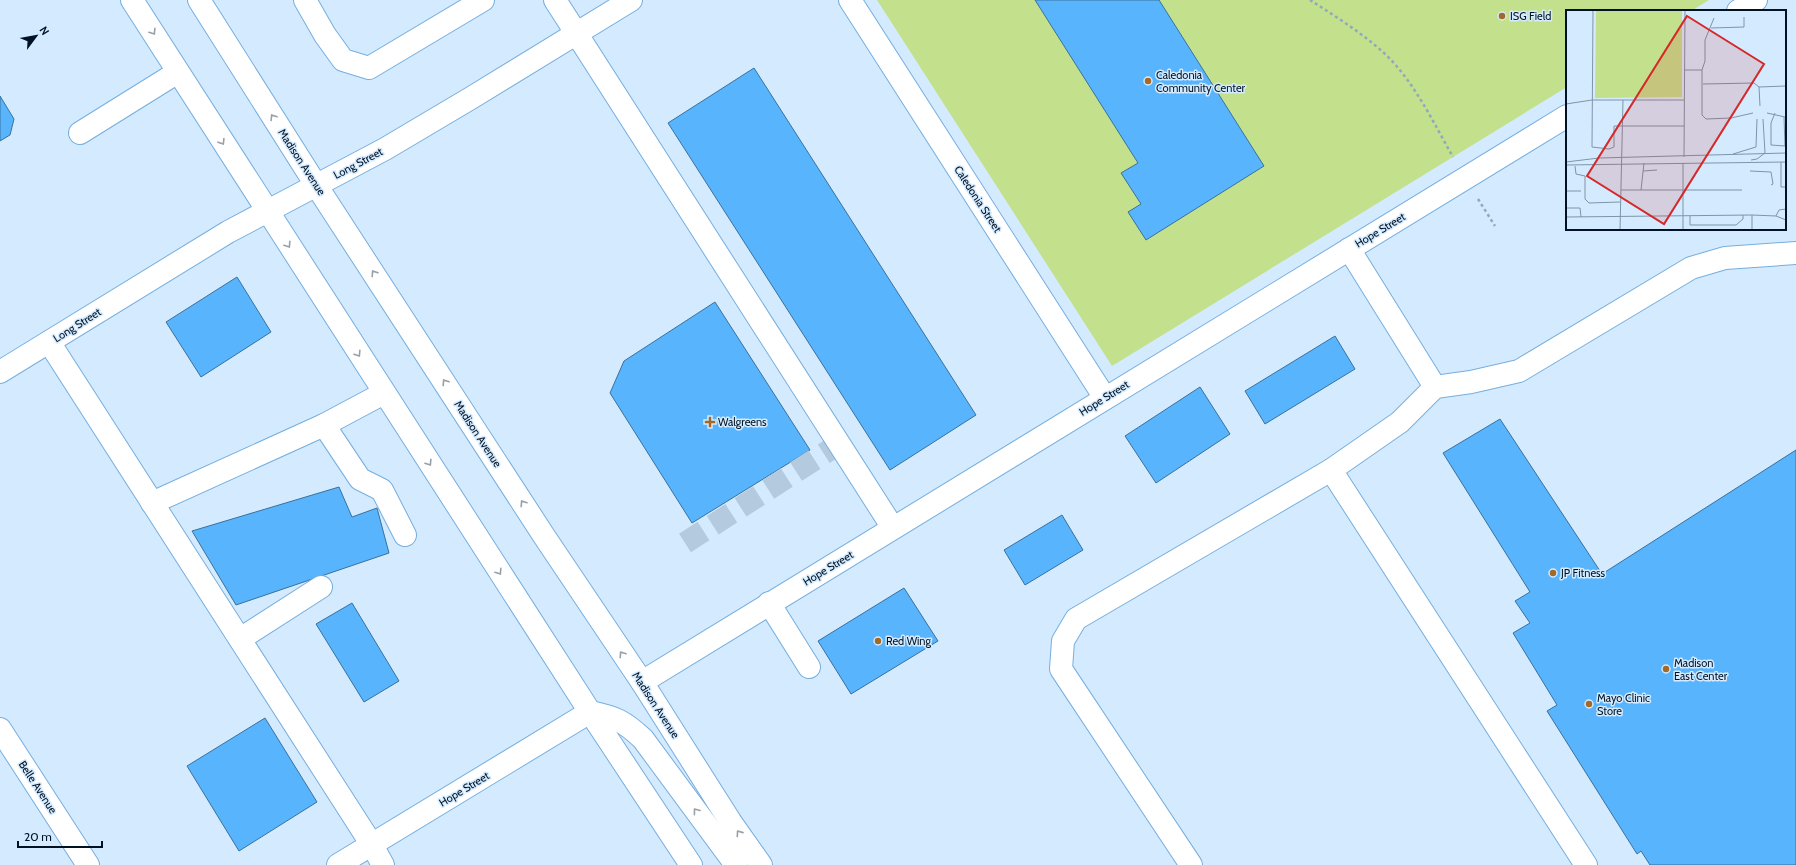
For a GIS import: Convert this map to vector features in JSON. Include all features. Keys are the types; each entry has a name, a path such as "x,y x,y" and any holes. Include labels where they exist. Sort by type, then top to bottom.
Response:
{"street":[{"path":"132,0 266,212 691,865"},
{"name":"Madison Avenue","path":"199,0 316,185 642,682 730,821 762,865"},
{"path":"305,0 325,36 343,60 370,68 483,0"},
{"path":"555,0 893,528"},
{"name":"Long Street","path":"0,372 228,232 405,137 631,0"},
{"name":"Caledonia Street","path":"850,0 1105,398"},
{"path":"1740,10 1756,0"},
{"path":"80,133 178,72"},
{"name":"Hope Street","path":"642,682 1566,117"},
{"path":"1349,249 1435,387"},
{"path":"1191,865 1061,670 1063,641 1076,619 1331,470 1400,422 1435,387 1471,382 1519,371 1691,268 1725,258 1796,253"},
{"path":"49,342 372,845 383,865"},
{"path":"152,502 324,425 384,393"},
{"path":"324,425 360,479 382,490 404,535"},
{"path":"1331,470 1586,865"},
{"path":"240,639 321,587"},
{"path":"769,603 808,667"},
{"path":"590,712 610,716 629,725 643,739 736,865"},
{"name":"Hope Street","path":"338,865 590,712"},
{"name":"Belle Avenue","path":"0,729 88,865"}],"path":[{"path":"1310,0 1346,23 1384,54 1410,85 1464,178 1495,226"}],"green space":[{"name":"ISG Field","path":"877,0 1709,0 1693,10 1566,10 1566,88 1112,366"}],"building":[{"name":"Caledonia Community Center","path":"1035,0 1159,0 1264,166 1146,240 1128,212 1141,204 1121,173 1138,163"},
{"path":"754,68 976,415 890,470 668,123"},
{"path":"0,96 14,119 10,135 0,141"},
{"path":"237,277 271,332 201,377 166,322"},
{"name":"Walgreens","path":"715,302 810,450 692,523 610,393 624,361"},
{"path":"1335,336 1355,369 1265,424 1245,391"},
{"path":"1200,387 1230,434 1156,483 1125,436"},
{"name":"Madison East Center","path":"1500,419 1602,574 1796,450 1796,865 1650,865 1641,851 1637,854 1547,711 1557,705 1513,633 1530,623 1515,601 1530,592 1443,453"},
{"path":"339,487 352,517 377,508 389,553 236,605 192,531"},
{"path":"1062,515 1083,550 1025,585 1004,550"},
{"name":"Red Wing","path":"904,588 938,641 851,694 818,641"},
{"path":"352,603 399,681 364,702 316,624"},
{"path":"265,718 317,802 239,851 187,766"}],"tunnel":[{"path":"685,543 839,444"}],"place":[{"name":"ISG Field","path":"1502,16"},
{"name":"Caledonia Community Center","path":"1148,81"},
{"name":"Walgreens","path":"710,422"},
{"name":"JP Fitness","path":"1553,573"},
{"name":"Red Wing","path":"878,641"},
{"name":"Madison East Center","path":"1666,669"},
{"name":"Mayo Clinic Store","path":"1589,704"}]}
